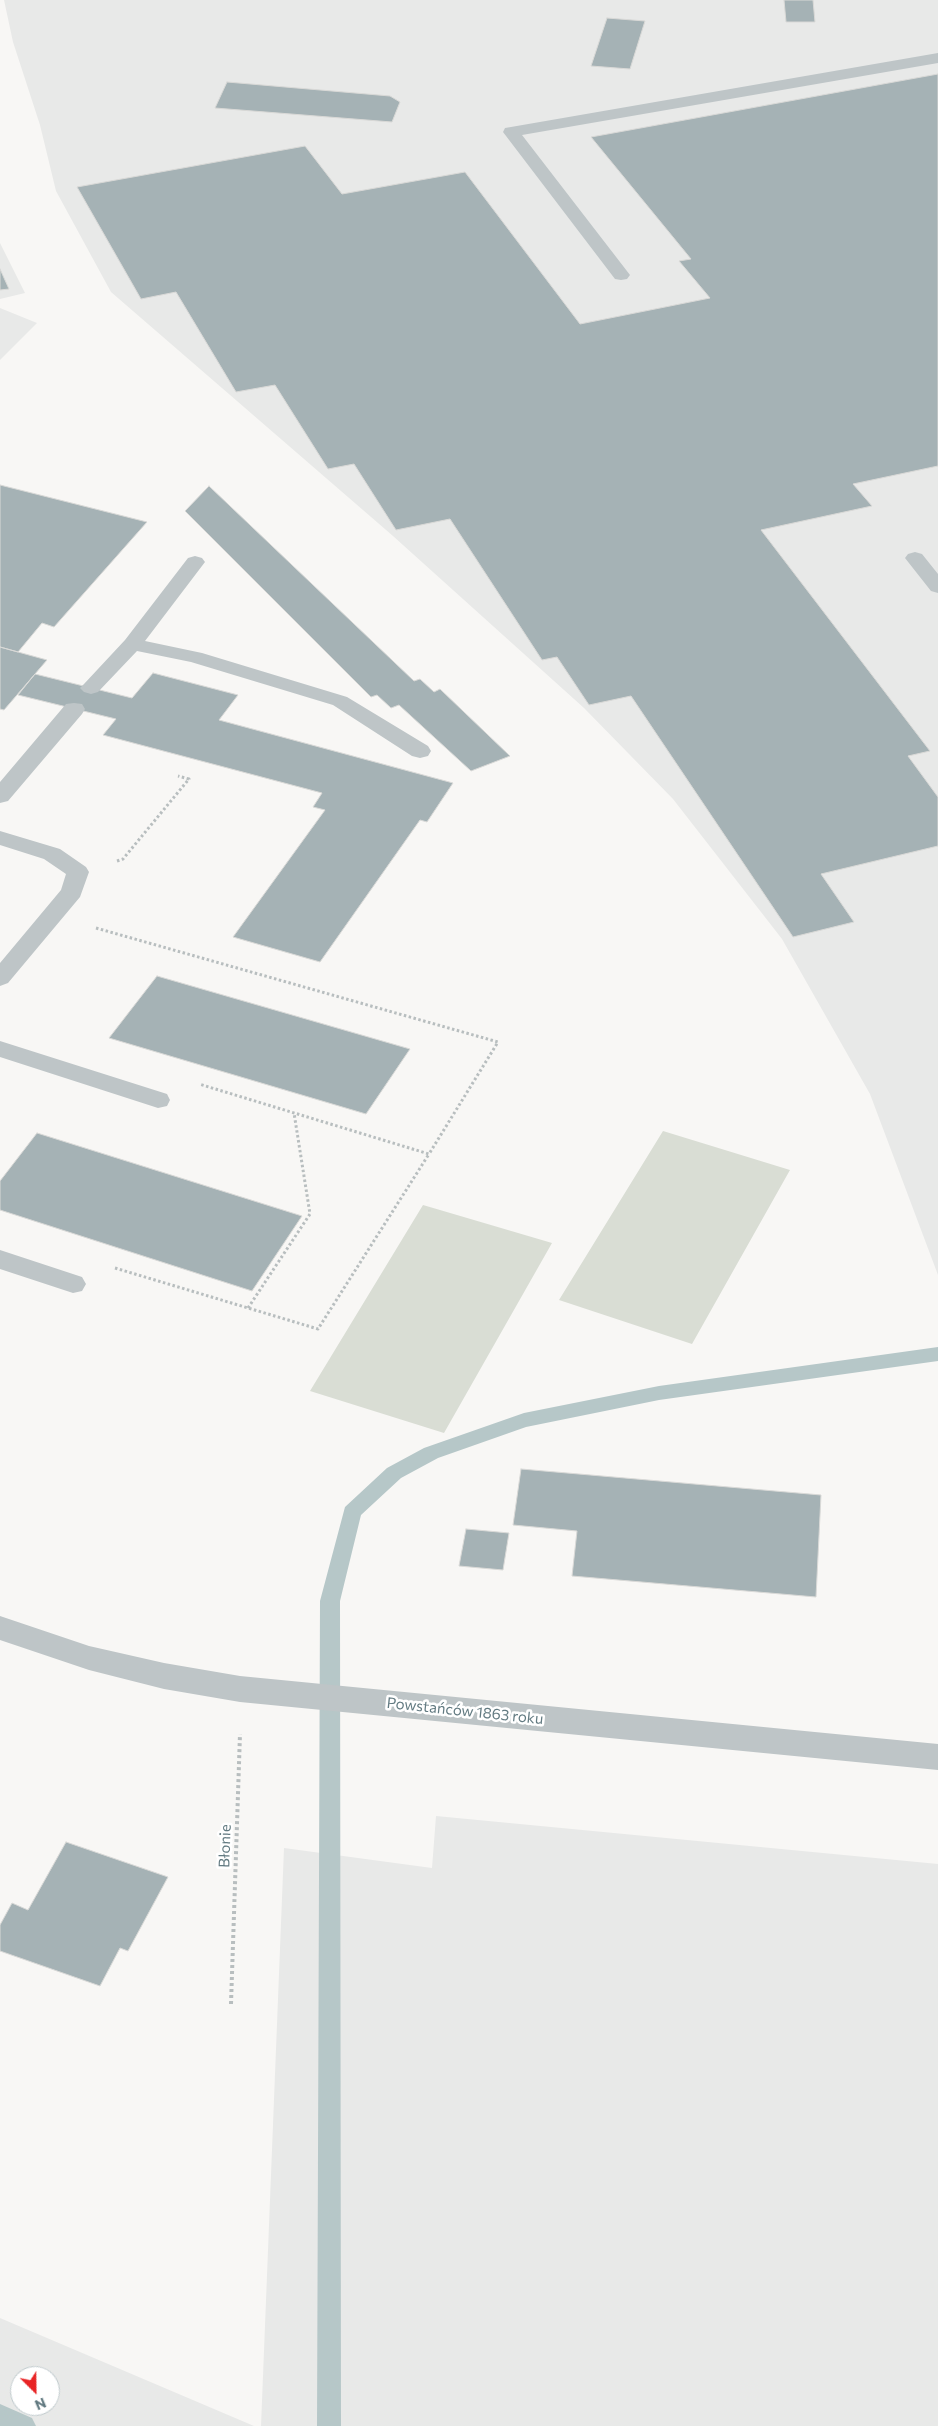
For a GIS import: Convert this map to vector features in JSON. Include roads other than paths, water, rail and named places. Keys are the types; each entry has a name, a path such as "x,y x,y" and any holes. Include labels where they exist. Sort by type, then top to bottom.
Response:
{"street":[{"name":"Powstańców 1863 roku","path":"0,1628 90,1658 164,1676 254,1691 938,1757"}],"lane":[{"path":"621,275 511,132 938,58"},
{"path":"915,558 938,587"},
{"path":"91,688 132,644 195,562"},
{"path":"132,644 195,657 340,701 420,751"},
{"path":"0,796 74,709"},
{"path":"0,838 52,854 78,872 72,892 0,978"},
{"path":"0,1048 158,1100"},
{"path":"0,1259 73,1284"}],"waterway":[{"path":"329,2426 330,1601 352,1512 394,1473 431,1453 524,1420 659,1393 938,1354"},
{"path":"0,2415 24,2426"}]}
